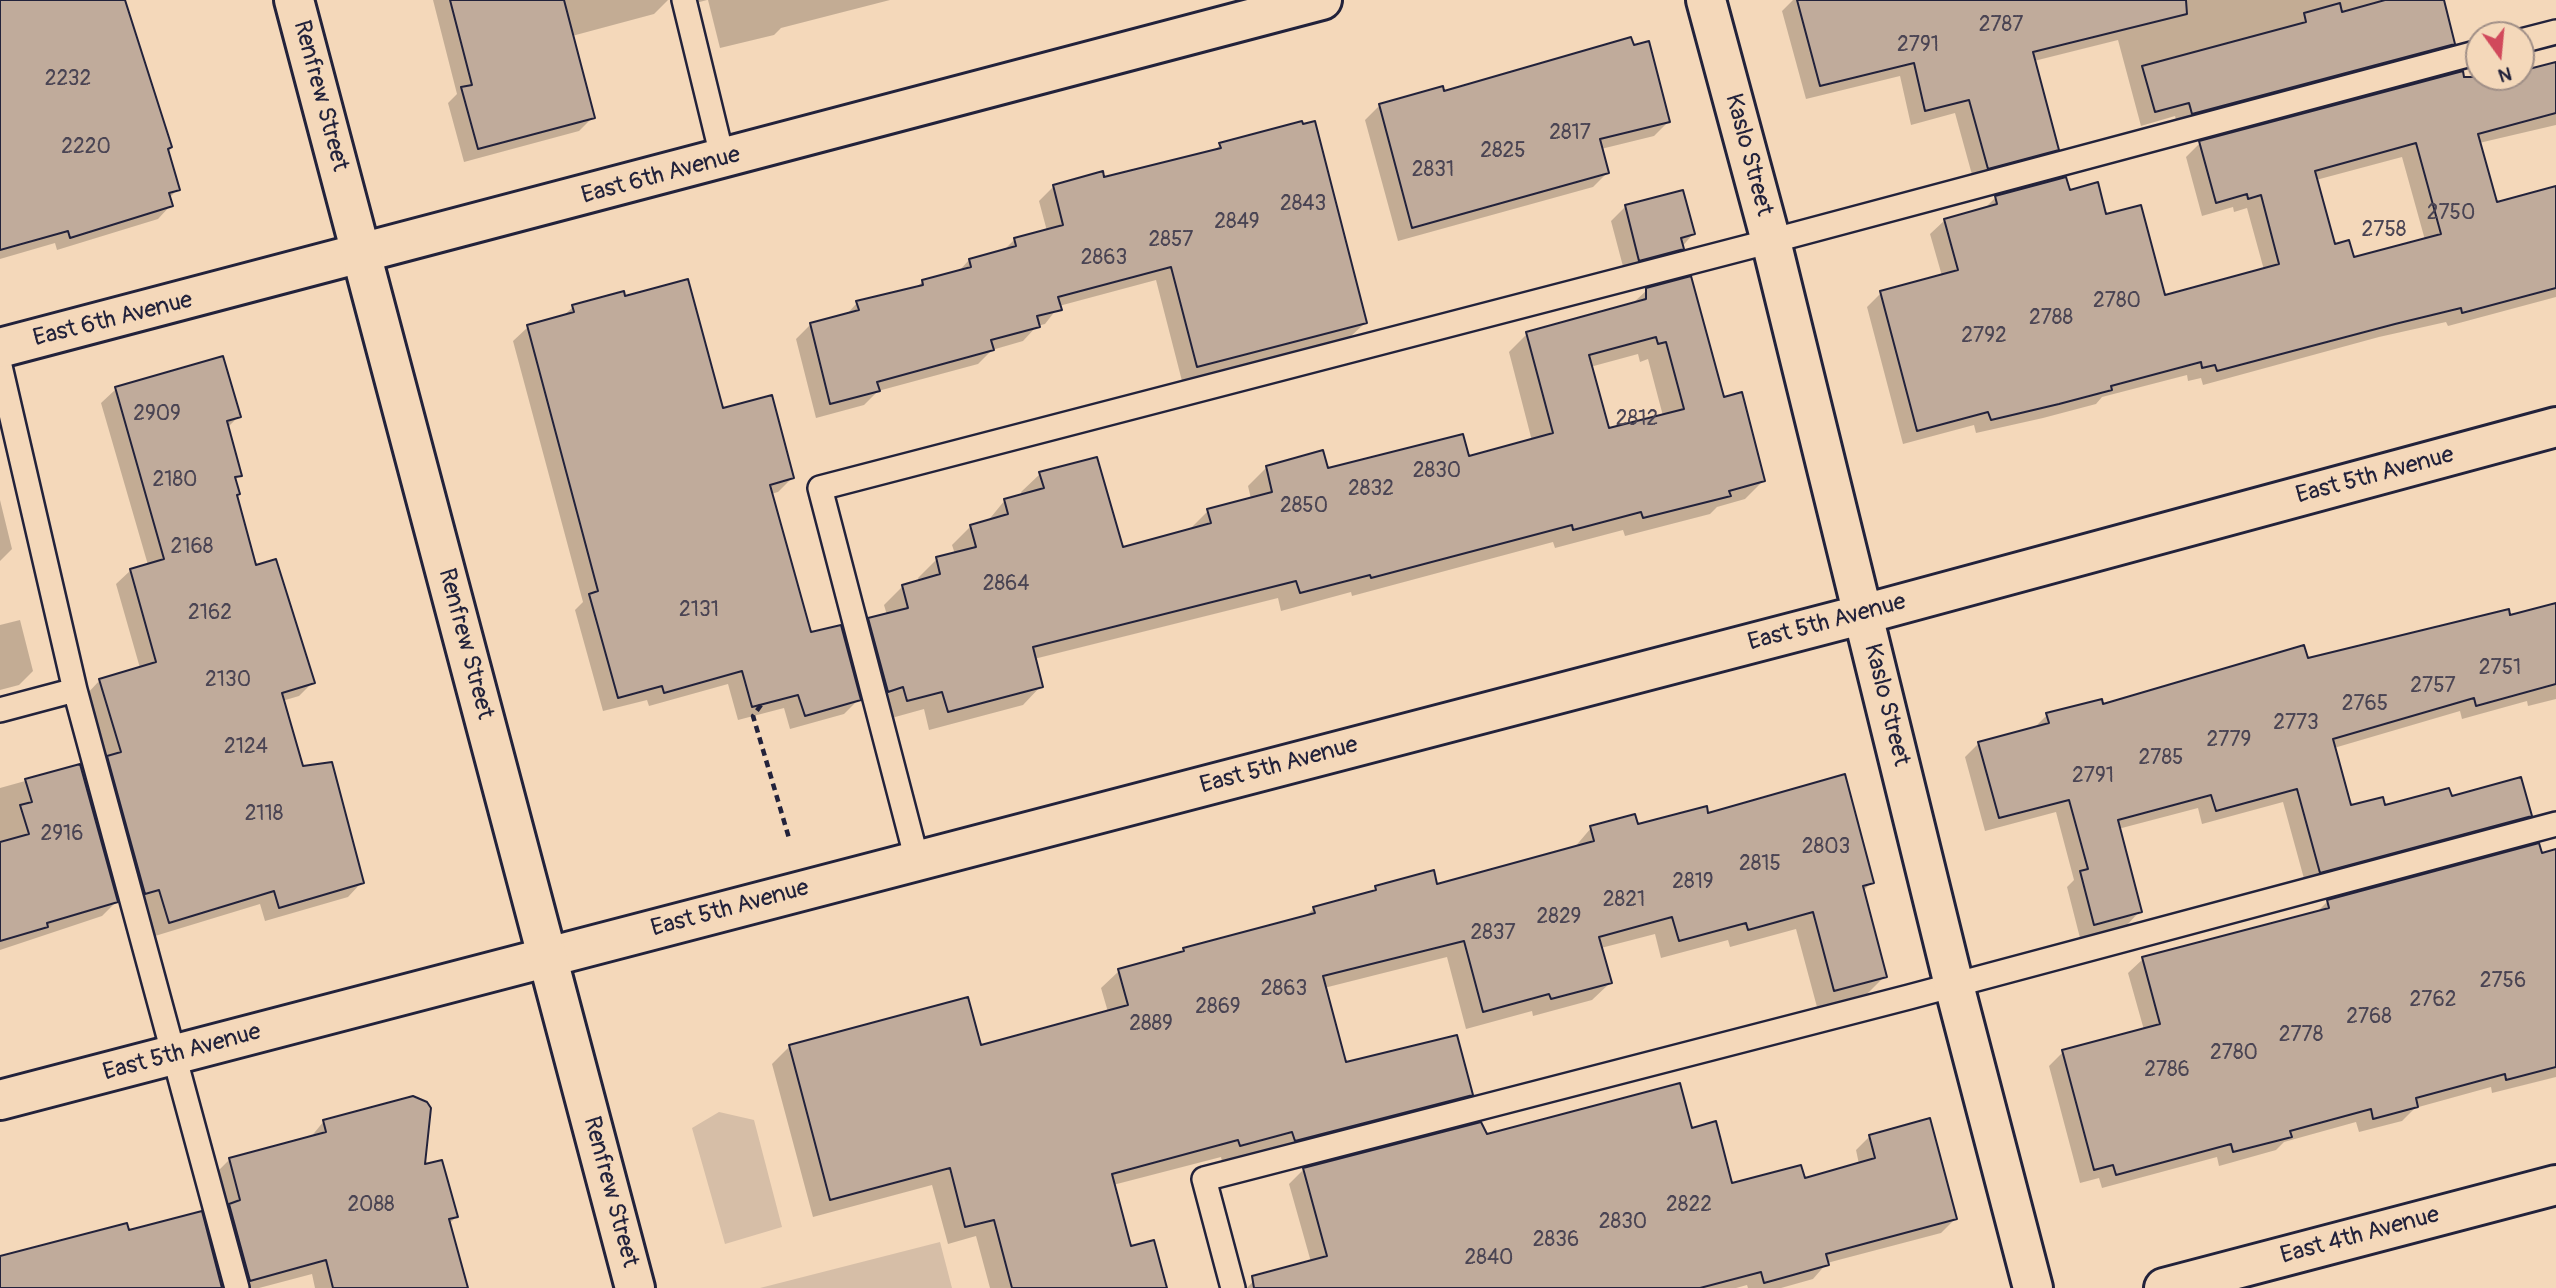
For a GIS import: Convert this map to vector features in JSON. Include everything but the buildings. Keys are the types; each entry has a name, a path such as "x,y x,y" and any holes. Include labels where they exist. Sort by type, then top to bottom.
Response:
{"street":[{"name":"Renfrew Street","path":"294,0 635,1288"},
{"name":"East 6th Avenue","path":"0,348 362,256 1322,0"},
{"name":"Kaslo Street","path":"1706,0 1771,241 1954,985 2033,1288"},
{"name":"East 5th Avenue","path":"0,1100 1864,614 2556,427"},
{"name":"East 4th Avenue","path":"2164,1288 2556,1185"}],"lane":[{"path":"684,0 723,159"},
{"path":"2535,37 2556,32"},
{"path":"917,860 820,488 1771,241 2465,56"},
{"path":"0,366 75,690 237,1288"},
{"path":"0,710 75,690"},
{"path":"1233,1288 1204,1179 1954,985 2556,824"}],"path":[{"path":"761,705 754,716 789,838"}],"shaded area":[{"path":"719,1112 754,1120 782,1227 725,1244 692,1128"},
{"path":"940,1242 952,1288 760,1288"}]}
